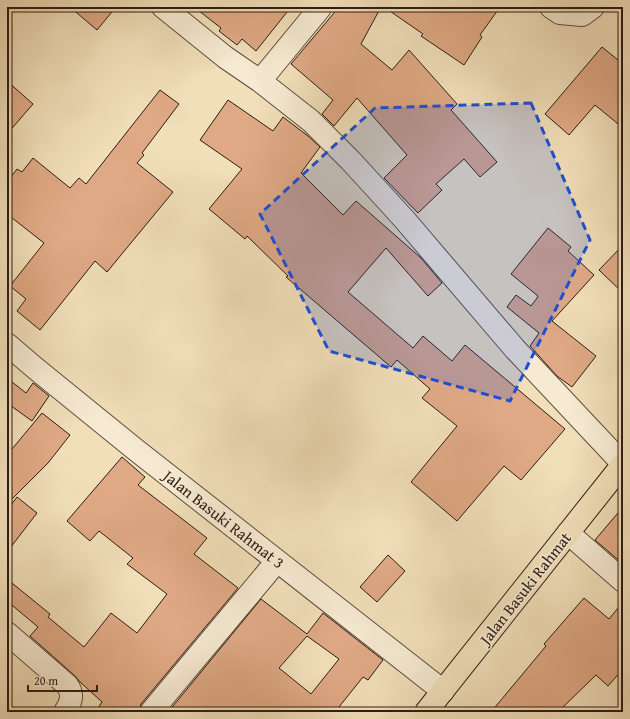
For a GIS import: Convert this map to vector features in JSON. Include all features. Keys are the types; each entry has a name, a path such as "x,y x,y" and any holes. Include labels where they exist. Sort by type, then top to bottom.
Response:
{"highway":[{"name":"Jalan Basuki Rahmat","path":"426,712 623,464"}],"street":[{"path":"163,7 225,57 260,81 311,121 351,161 404,219 515,349 623,464"},
{"path":"551,7 560,13 582,15 593,7"},
{"path":"260,81 320,8"},
{"name":"Jalan Basuki Rahmat 3","path":"7,344 136,450 443,691"},
{"path":"568,533 623,581"},
{"path":"151,712 278,561"},
{"path":"7,633 71,690 72,695 69,706 65,712"}],"highlighted area":[{"path":"531,103 590,240 510,401 329,351 260,214 375,108"}],"building":[{"path":"70,7 116,7 97,30"},
{"path":"194,7 291,7 256,51 242,39 237,45 219,31 221,28"},
{"path":"339,7 381,7 361,44 392,70 409,50 457,104 451,110 497,162 480,177 464,159 436,184 442,190 418,213 384,178 407,155 357,98 334,126 322,114 333,100 291,64"},
{"path":"384,7 500,7 480,35 482,37 464,65 421,36 423,34"},
{"path":"602,47 623,64 623,128 595,105 569,135 545,114"},
{"path":"7,81 33,104 7,134"},
{"path":"160,90 179,104 142,153 144,155 137,163 173,192 107,272 95,261 40,330 17,311 26,299 10,286 44,243 7,214 7,182 17,169 22,172 33,158 70,188 79,178 86,184"},
{"path":"228,100 273,131 283,117 308,136 320,147 301,173 343,215 356,201 421,258 442,283 428,296 386,248 348,292 413,348 423,336 452,361 465,345 565,429 521,480 504,466 457,521 411,482 457,426 422,398 430,389 397,360 391,367 286,277 288,276 247,236 245,239 209,209 242,169 200,140"},
{"path":"548,228 571,247 568,251 594,275 552,321 596,356 572,387 557,376 530,346 539,333 507,307 516,295 531,306 537,298 538,296 511,274"},
{"path":"623,245 623,293 599,270"},
{"path":"7,378 26,393 33,383 49,396 32,421 7,403"},
{"path":"42,413 70,435 48,463 7,504 7,455"},
{"path":"122,457 145,477 138,485 207,538 194,554 238,588 141,704 139,712 95,712 102,702 30,636 38,627 7,601 7,579 50,614 48,617 84,647 111,613 137,633 167,594 127,564 133,558 99,531 90,541 67,521"},
{"path":"17,497 37,513 7,552 7,510"},
{"path":"623,507 623,564 595,540"},
{"path":"388,555 405,571 377,602 360,587"},
{"path":"584,598 609,619 623,602 623,669 608,686 596,675 558,712 491,712 546,646 544,644"},
{"path":"261,599 307,634 323,613 383,660 368,680 363,677 335,712 169,711","holes":["307,636 339,659 311,694 279,668"]}]}
